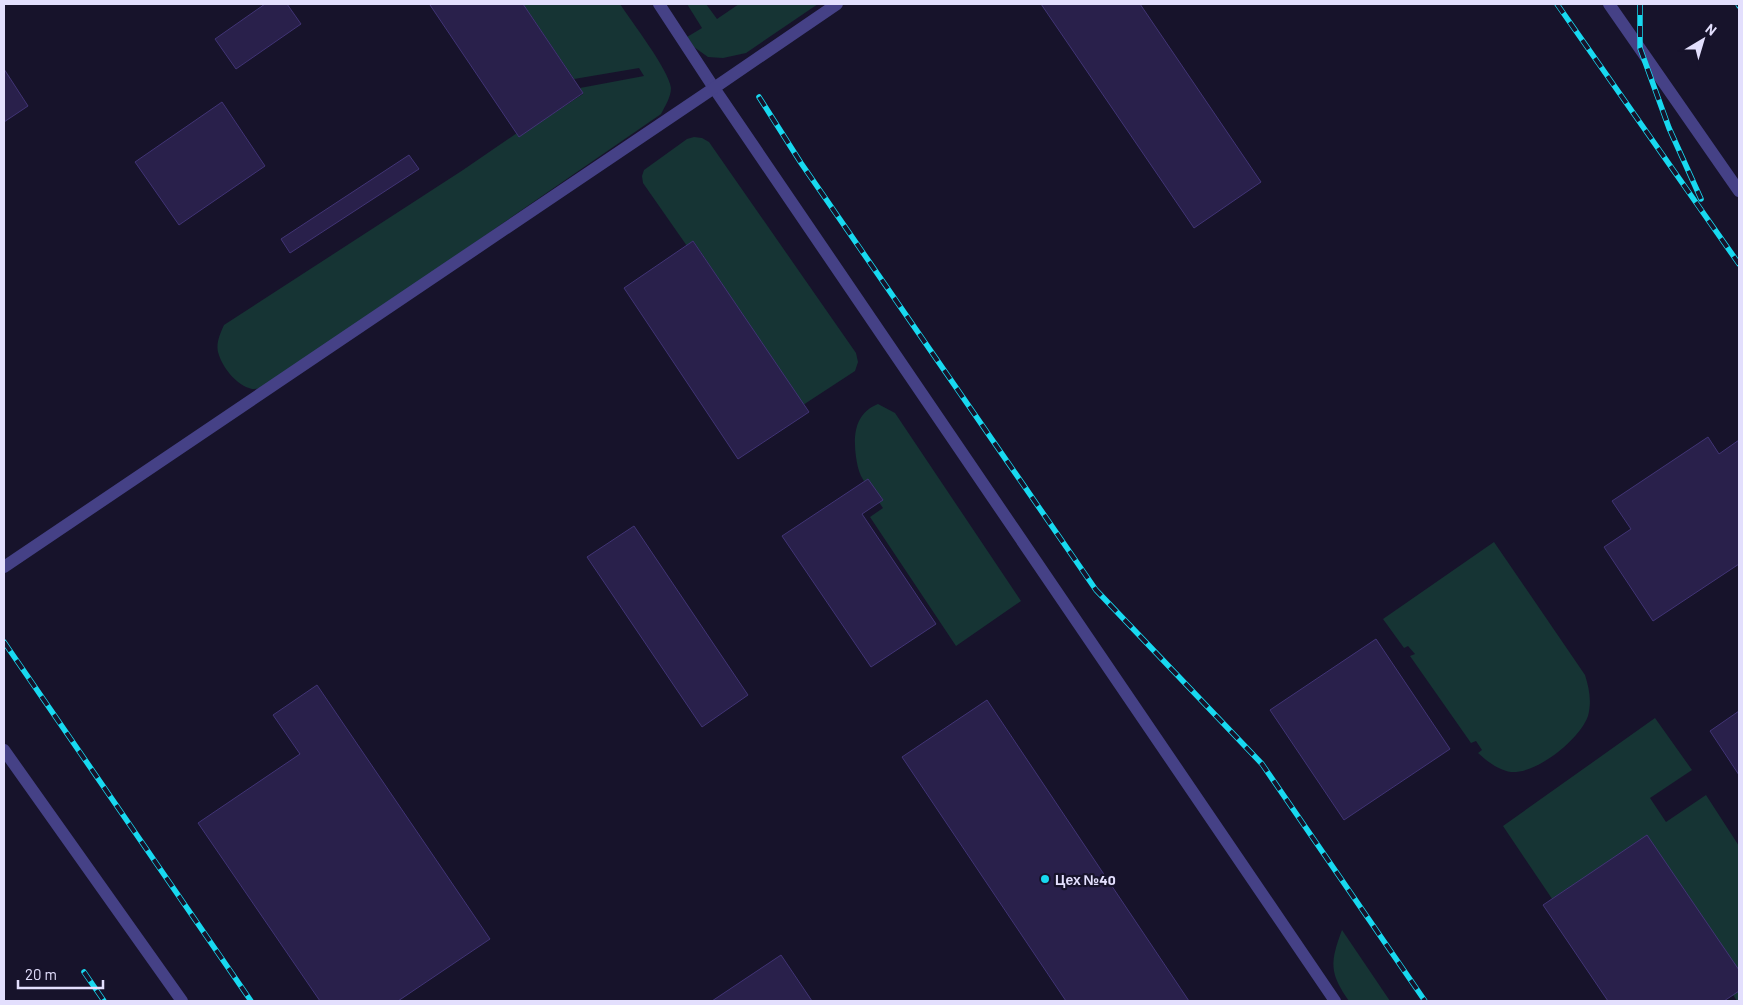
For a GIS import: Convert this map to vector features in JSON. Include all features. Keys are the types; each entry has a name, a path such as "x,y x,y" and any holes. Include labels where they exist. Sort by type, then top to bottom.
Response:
{"lane":[{"path":"659,4 714,88 1335,1001"},
{"path":"4,567 837,4"},
{"path":"1610,4 1739,191"},
{"path":"4,750 182,1001"}],"green space":[{"path":"523,4 620,4 657,58 669,80 670,95 661,114 264,388 252,389 240,384 226,369 218,352 218,342 224,325 517,133 519,136 583,94 580,88 644,76 639,68 574,79"},
{"path":"687,4 706,4 717,19 739,4 818,4 746,53 723,58 708,57 694,47 687,37 702,28"},
{"path":"694,137 702,138 709,142 856,353 858,362 855,371 803,405 694,242 687,246 643,183 642,176 644,170 687,139"},
{"path":"878,404 895,413 1021,601 956,646 870,517 883,508 860,474 855,441 860,419 870,408"},
{"path":"1494,542 1585,675 1590,695 1588,716 1576,735 1567,744 1545,761 1533,767 1511,772 1497,767 1478,753 1482,750 1476,741 1471,743 1410,656 1415,654 1408,646 1404,648 1383,619"},
{"path":"1655,718 1692,770 1650,798 1666,822 1706,795 1739,846 1739,1001 1737,1001 1648,865 1567,921 1503,826"},
{"path":"1342,930 1390,1001 1349,1001 1342,991 1335,975 1334,959"}],"building":[{"path":"265,4 287,4 301,24 236,69 215,39"},
{"path":"523,4 583,93 519,137 430,5"},
{"path":"1041,4 1140,4 1261,182 1194,228"},
{"path":"4,69 28,106 4,122"},
{"path":"222,102 265,166 179,225 135,162"},
{"path":"409,155 419,169 290,253 281,239"},
{"path":"693,241 809,412 738,459 624,288"},
{"path":"1708,437 1719,454 1739,440 1739,564 1653,621 1604,547 1631,529 1612,501"},
{"path":"868,479 883,500 862,514 936,624 871,667 782,536"},
{"path":"634,526 748,695 702,727 587,557"},
{"path":"1376,639 1450,749 1344,820 1270,710"},
{"path":"317,685 490,939 398,1001 320,1001 198,823 300,754 273,715"},
{"name":"Цех №40","path":"987,700 1189,1001 1066,1001 902,757"},
{"path":"1739,711 1739,775 1710,731"},
{"path":"1647,835 1739,970 1739,991 1724,1001 1608,1001 1543,905"},
{"path":"781,955 812,1001 712,1001"}],"railway":[{"path":"1557,4 1739,264"},
{"path":"1640,4 1640,48 1669,128 1701,199"},
{"path":"759,97 801,163 1096,590 1262,764 1425,1001"},
{"path":"4,642 251,1001"},
{"path":"84,972 104,1001"}],"place":[{"name":"Цех №40","path":"1045,879"}]}
